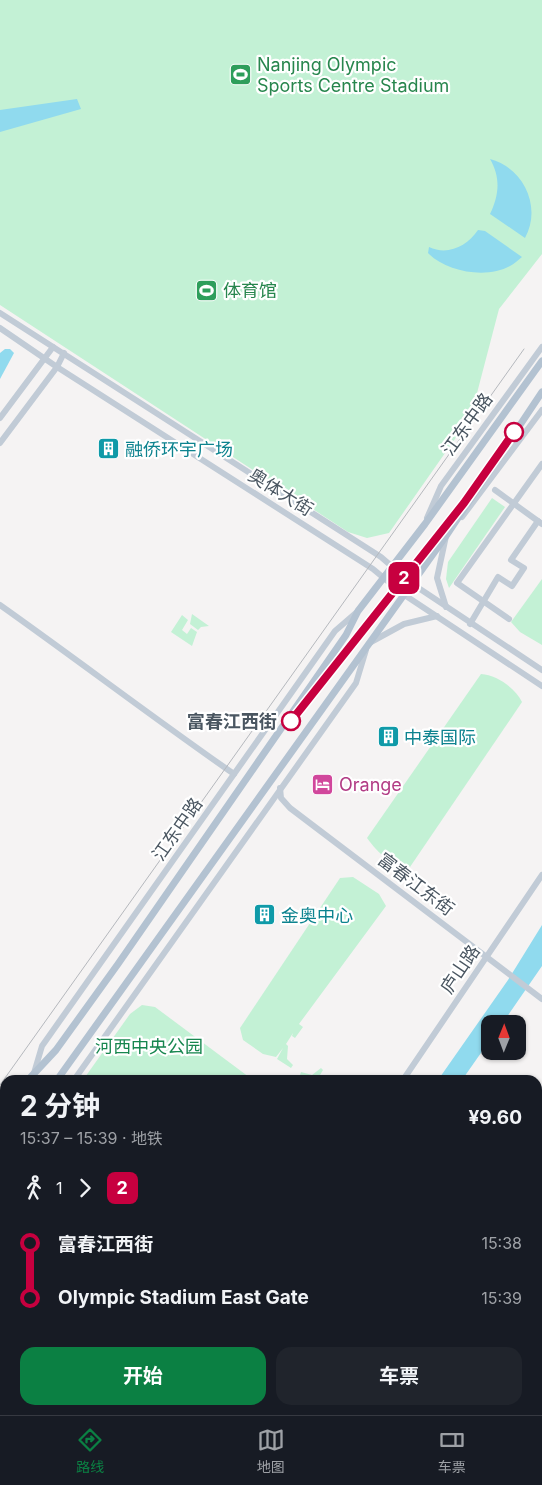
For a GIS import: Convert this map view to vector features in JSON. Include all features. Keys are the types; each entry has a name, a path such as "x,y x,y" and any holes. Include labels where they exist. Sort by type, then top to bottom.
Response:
{"main road":[{"name":"江东中路","path":"34,1073 56,1050 118,964 346,635 358,611 425,524 542,361"},
{"path":"61,1075 446,536 542,392"}],"street":[{"name":"奥体大街","path":"0,313 381,557 411,584 542,670"},
{"name":"奥体大街","path":"0,328 57,367 372,568 403,594 542,686"},
{"path":"0,418 53,347"},
{"name":"江东中路","path":"425,524 441,486 542,347"},
{"path":"0,443 57,367 64,353"},
{"path":"446,608 437,578 446,536 474,503 542,410"},
{"path":"509,619 456,583 542,464"},
{"path":"470,624 498,577 512,586 524,568 511,560 540,523 495,490"},
{"path":"0,605 85,665 149,715 234,774"},
{"name":"江东中路","path":"34,1073 42,1046 335,631 358,611"},
{"path":"78,1075 356,683 367,644 404,624 437,616"},
{"name":"富春江东街","path":"280,788 281,798 290,808 542,999"},
{"name":"庐山路","path":"405,1075 542,875"}],"green space":[{"path":"0,0 542,0 542,254 499,309 471,416 389,533 367,538 348,532 0,305"},
{"path":"492,498 505,507 449,588 446,579 448,562"},
{"path":"542,579 542,645 520,632 511,622"},
{"path":"192,614 209,626 201,627 198,630 190,624"},
{"path":"182,615 188,620 182,630 187,634 191,628 197,632 192,646 171,632"},
{"path":"481,674 505,683 522,702 410,867 397,864 380,854 367,838"},
{"path":"353,877 379,894 386,906 299,1024 303,1027 295,1038 292,1036 293,1033 286,1044 288,1046 287,1059 293,1065 291,1068 277,1059 283,1048 276,1057 263,1054 243,1040 240,1028 340,878"},
{"name":"河西中央公园","path":"142,1005 155,1007 246,1075 87,1075 130,1014"},
{"path":"321,1068 323,1070 320,1075 312,1075"},
{"path":"301,1072 312,1075 300,1075"}],"water":[{"path":"77,99 81,109 0,132 0,110"},
{"path":"490,159 512,171 527,190 531,214 530,226 525,238 490,214 498,187 494,166"},
{"path":"478,230 485,231 522,257 512,265 501,270 479,273 467,272 445,265 428,253 429,247 436,250 450,250 463,245"},
{"path":"5,349 10,349 14,353 0,379 0,353"},
{"path":"542,925 542,966 508,1015 484,1015"},
{"path":"481,1019 481,1053 466,1075 442,1075"}],"tram line":[{"path":"7,1075 524,349"}],"metro line":[{"name":"2","path":"291,721 464,503 514,432"}],"place":[{"name":"Nanjing Olympic Sports Centre Stadium","path":"241,74"},
{"name":"体育馆","path":"207,290"},
{"name":"融侨环宇广场","path":"109,449"},
{"name":"富春江西街","path":"291,721"},
{"name":"中泰国际","path":"388,737"},
{"name":"Orange","path":"323,784"},
{"name":"金奥中心","path":"265,915"}]}
